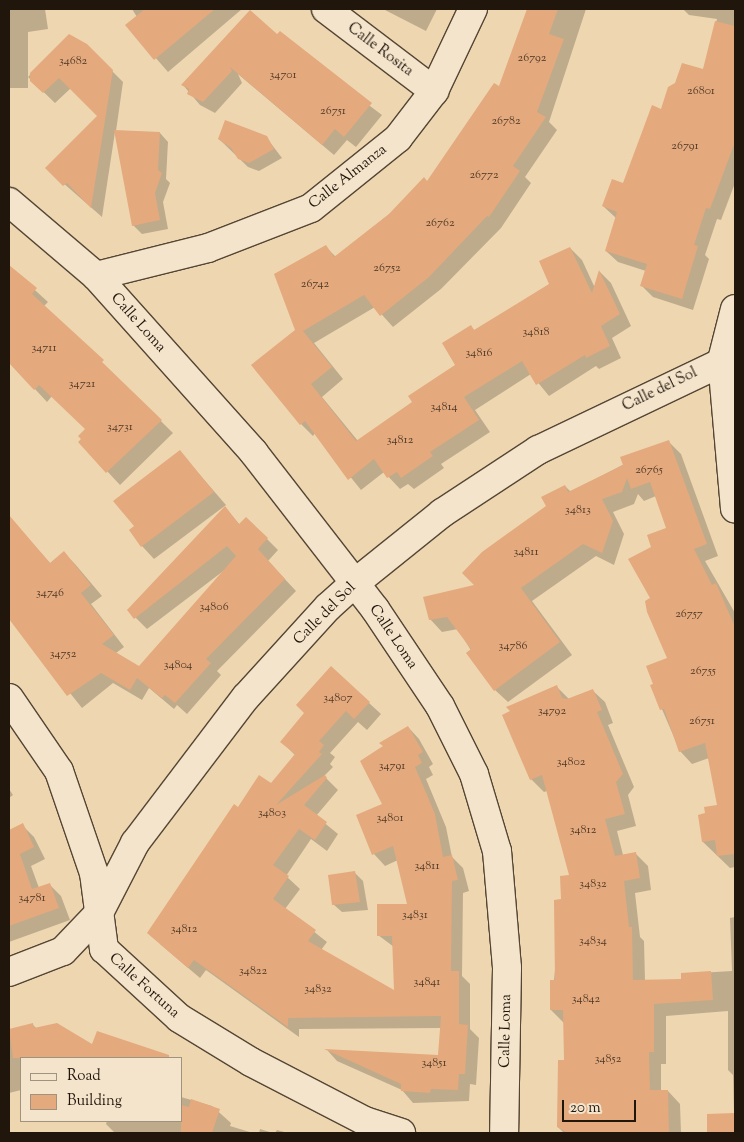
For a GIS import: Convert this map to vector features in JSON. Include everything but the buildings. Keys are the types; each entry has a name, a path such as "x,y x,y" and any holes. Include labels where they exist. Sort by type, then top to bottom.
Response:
{"street":[{"name":"Calle Rosita","path":"326,9 434,91"},
{"name":"Calle Almanza","path":"96,276 208,248 311,208 398,138 434,91 473,9"},
{"name":"Calle Loma","path":"9,202 96,276 254,453 355,583 440,706 474,774 491,825 499,870 507,968 504,1133"},
{"path":"735,309 728,358 735,508"},
{"name":"Calle del Sol","path":"9,972 63,951 99,913 135,843 246,697 328,607 355,583 442,513 538,450 728,358"},
{"name":"Calle Fortuna","path":"9,698 59,771 94,873 104,949 179,1018 251,1062 365,1120 401,1133"}]}
